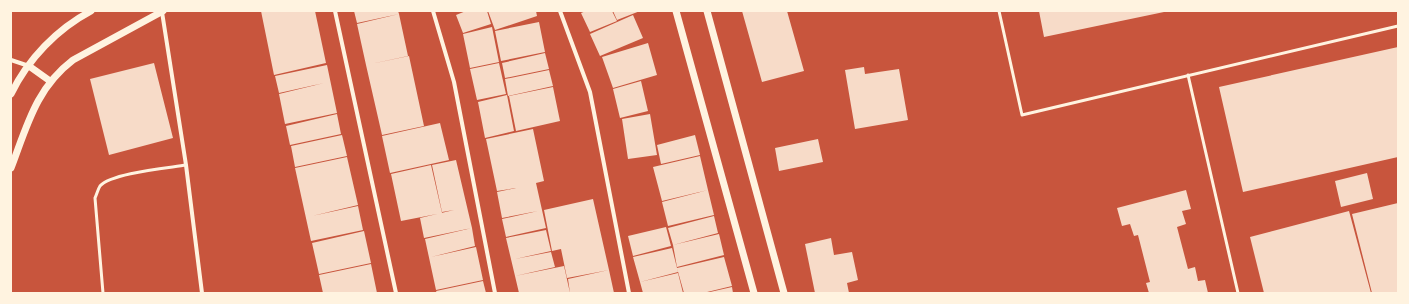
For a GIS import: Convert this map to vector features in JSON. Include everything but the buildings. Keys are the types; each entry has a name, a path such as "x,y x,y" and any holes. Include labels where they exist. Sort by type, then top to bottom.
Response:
{"street":[{"path":"11,94 21,77 44,47 58,33 75,20 91,11"},
{"path":"11,168 38,98 50,81 65,66 82,55 163,11 186,165 202,293"},
{"path":"335,11 396,293"},
{"path":"433,11 454,82 496,293"},
{"path":"560,11 590,92 629,293"},
{"path":"676,11 754,293"},
{"path":"707,11 784,293"},
{"path":"11,60 29,66 50,81"}],"lane":[{"path":"999,11 1022,114 1398,26"},
{"path":"1188,75 1238,293"},
{"path":"104,293 95,198 100,186 111,179 122,175 186,165"}]}
